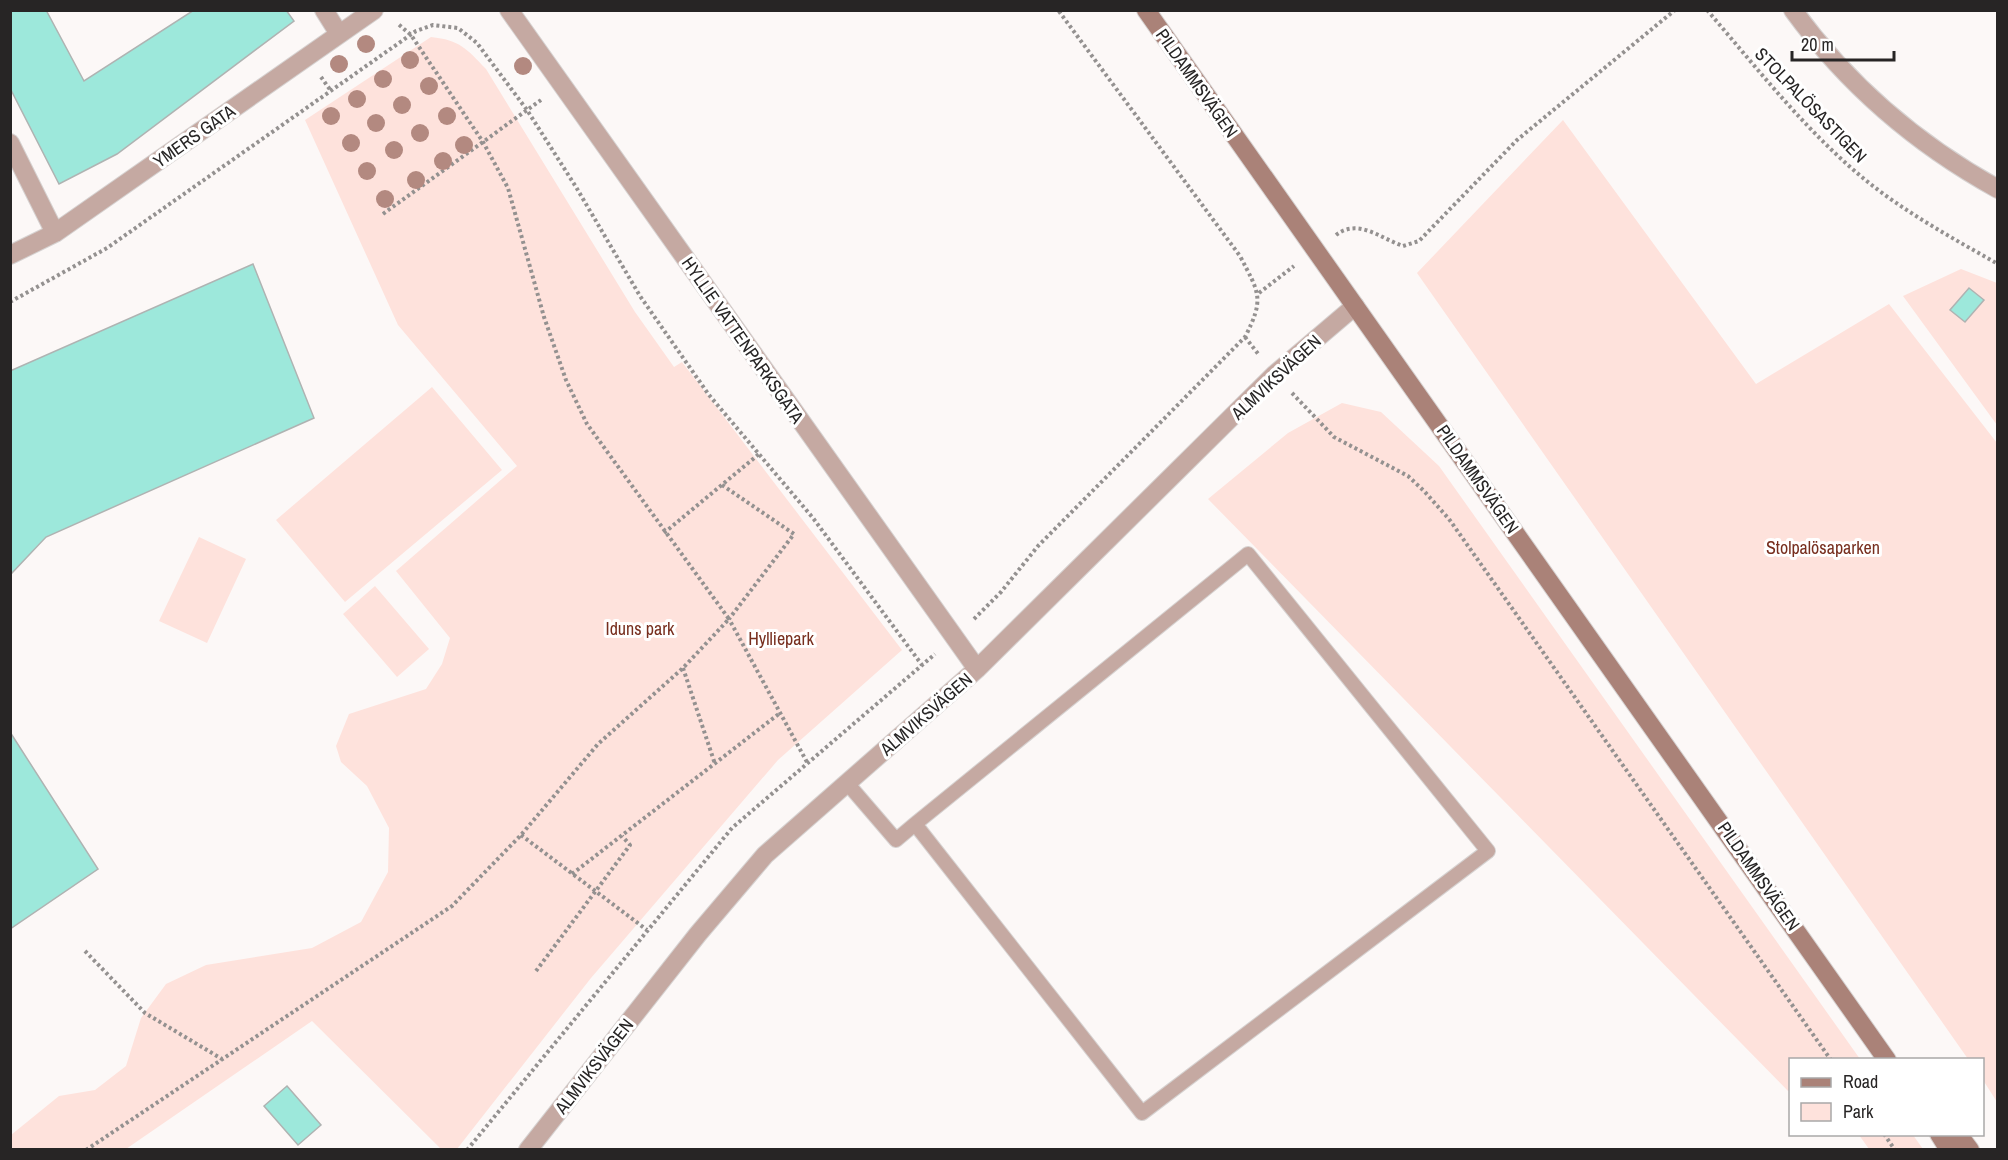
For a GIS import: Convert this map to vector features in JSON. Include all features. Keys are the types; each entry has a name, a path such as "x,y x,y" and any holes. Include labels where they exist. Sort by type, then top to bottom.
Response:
{"main road":[{"name":"PILDAMMSVÄGEN","path":"1146,10 1886,1058"},
{"name":"PILDAMMSVÄGEN","path":"1810,948 1898,1058"},
{"path":"1940,1136 1949,1149"},
{"path":"1960,1136 1970,1149"}],"street":[{"path":"324,10 339,34"},
{"name":"HYLLIE VATTENPARKSGATA","path":"509,10 977,669"},
{"path":"1792,10 1831,59 1862,90 1912,132 1998,189"},
{"name":"YMERS GATA","path":"10,255 55,233 339,34 382,14"},
{"path":"10,143 55,233"},
{"name":"ALMVIKSVÄGEN","path":"528,1149 698,934 765,855 977,669 1275,374 1355,306"}],"lane":[{"path":"847,783 896,840 915,824 1248,554 1488,851 1142,1113 915,824"}],"path":[{"path":"467,1149 732,828 955,637 1001,592 1038,546 1245,337 1256,315 1258,293 1240,256 1058,10"},
{"path":"1345,228 1367,230 1381,239 1403,246 1419,241 1517,140 1675,10"},
{"name":"STOLPALÖSASTIGEN","path":"1707,10 1792,110 1863,178 1943,233 1998,264"},
{"path":"382,14 411,35 483,142 508,188 544,317 566,380 587,424 664,533 729,619 808,764"},
{"path":"10,302 107,248 411,35 433,25 458,28 477,43 527,110 576,187 640,296 709,395 813,518 922,665"},
{"path":"383,214 563,86"},
{"path":"1245,337 1275,374 1334,436 1408,476 1425,491 1449,519 1830,1058"},
{"path":"664,533 759,454"},
{"path":"86,1149 452,906 521,835 598,744 683,668 729,619 794,534 722,485"},
{"path":"683,668 715,764"},
{"path":"572,874 781,713"},
{"path":"521,835 648,930"},
{"path":"536,971 630,845 622,836"},
{"path":"85,951 145,1013 222,1059"},
{"path":"1885,1136 1895,1149"}],"green space":[{"name":"Iduns park","path":"431,37 456,43 486,69 635,312 674,367 682,362 902,650 778,760 591,978 457,1149 441,1149 312,1021 126,1149 11,1149 11,1135 59,1096 95,1090 126,1066 141,1018 166,984 206,965 312,948 361,922 388,872 389,828 367,786 341,762 336,746 349,714 426,689 442,664 450,638 396,571 517,466 398,325 305,120"},
{"name":"Stolpalösaparken","path":"1563,120 1756,384 1889,304 1997,443 1997,1102 1984,1082 1984,1058 1967,1058 1417,273"},
{"path":"1961,269 1997,283 1997,425 1903,296"},
{"path":"432,387 502,470 345,602 276,520"},
{"path":"1342,403 1381,412 1439,466 1859,1058 1789,1058 1788,1091 1208,499 1288,433"},
{"path":"199,537 246,559 207,643 159,621"},
{"path":"375,586 429,649 397,677 343,614"},
{"path":"1860,1136 1914,1136 1923,1149 1869,1149"}],"building":[{"path":"10,10 46,10 84,81 194,10 286,10 294,21 117,154 59,184 10,88"},
{"path":"253,264 314,418 46,537 10,575 10,371"},
{"path":"1969,288 1984,300 1965,322 1950,310"},
{"path":"10,732 98,869 10,929"},
{"path":"287,1086 321,1125 298,1145 264,1106"}],"park label":[{"name":"Hylliepark","path":"781,638"}]}
